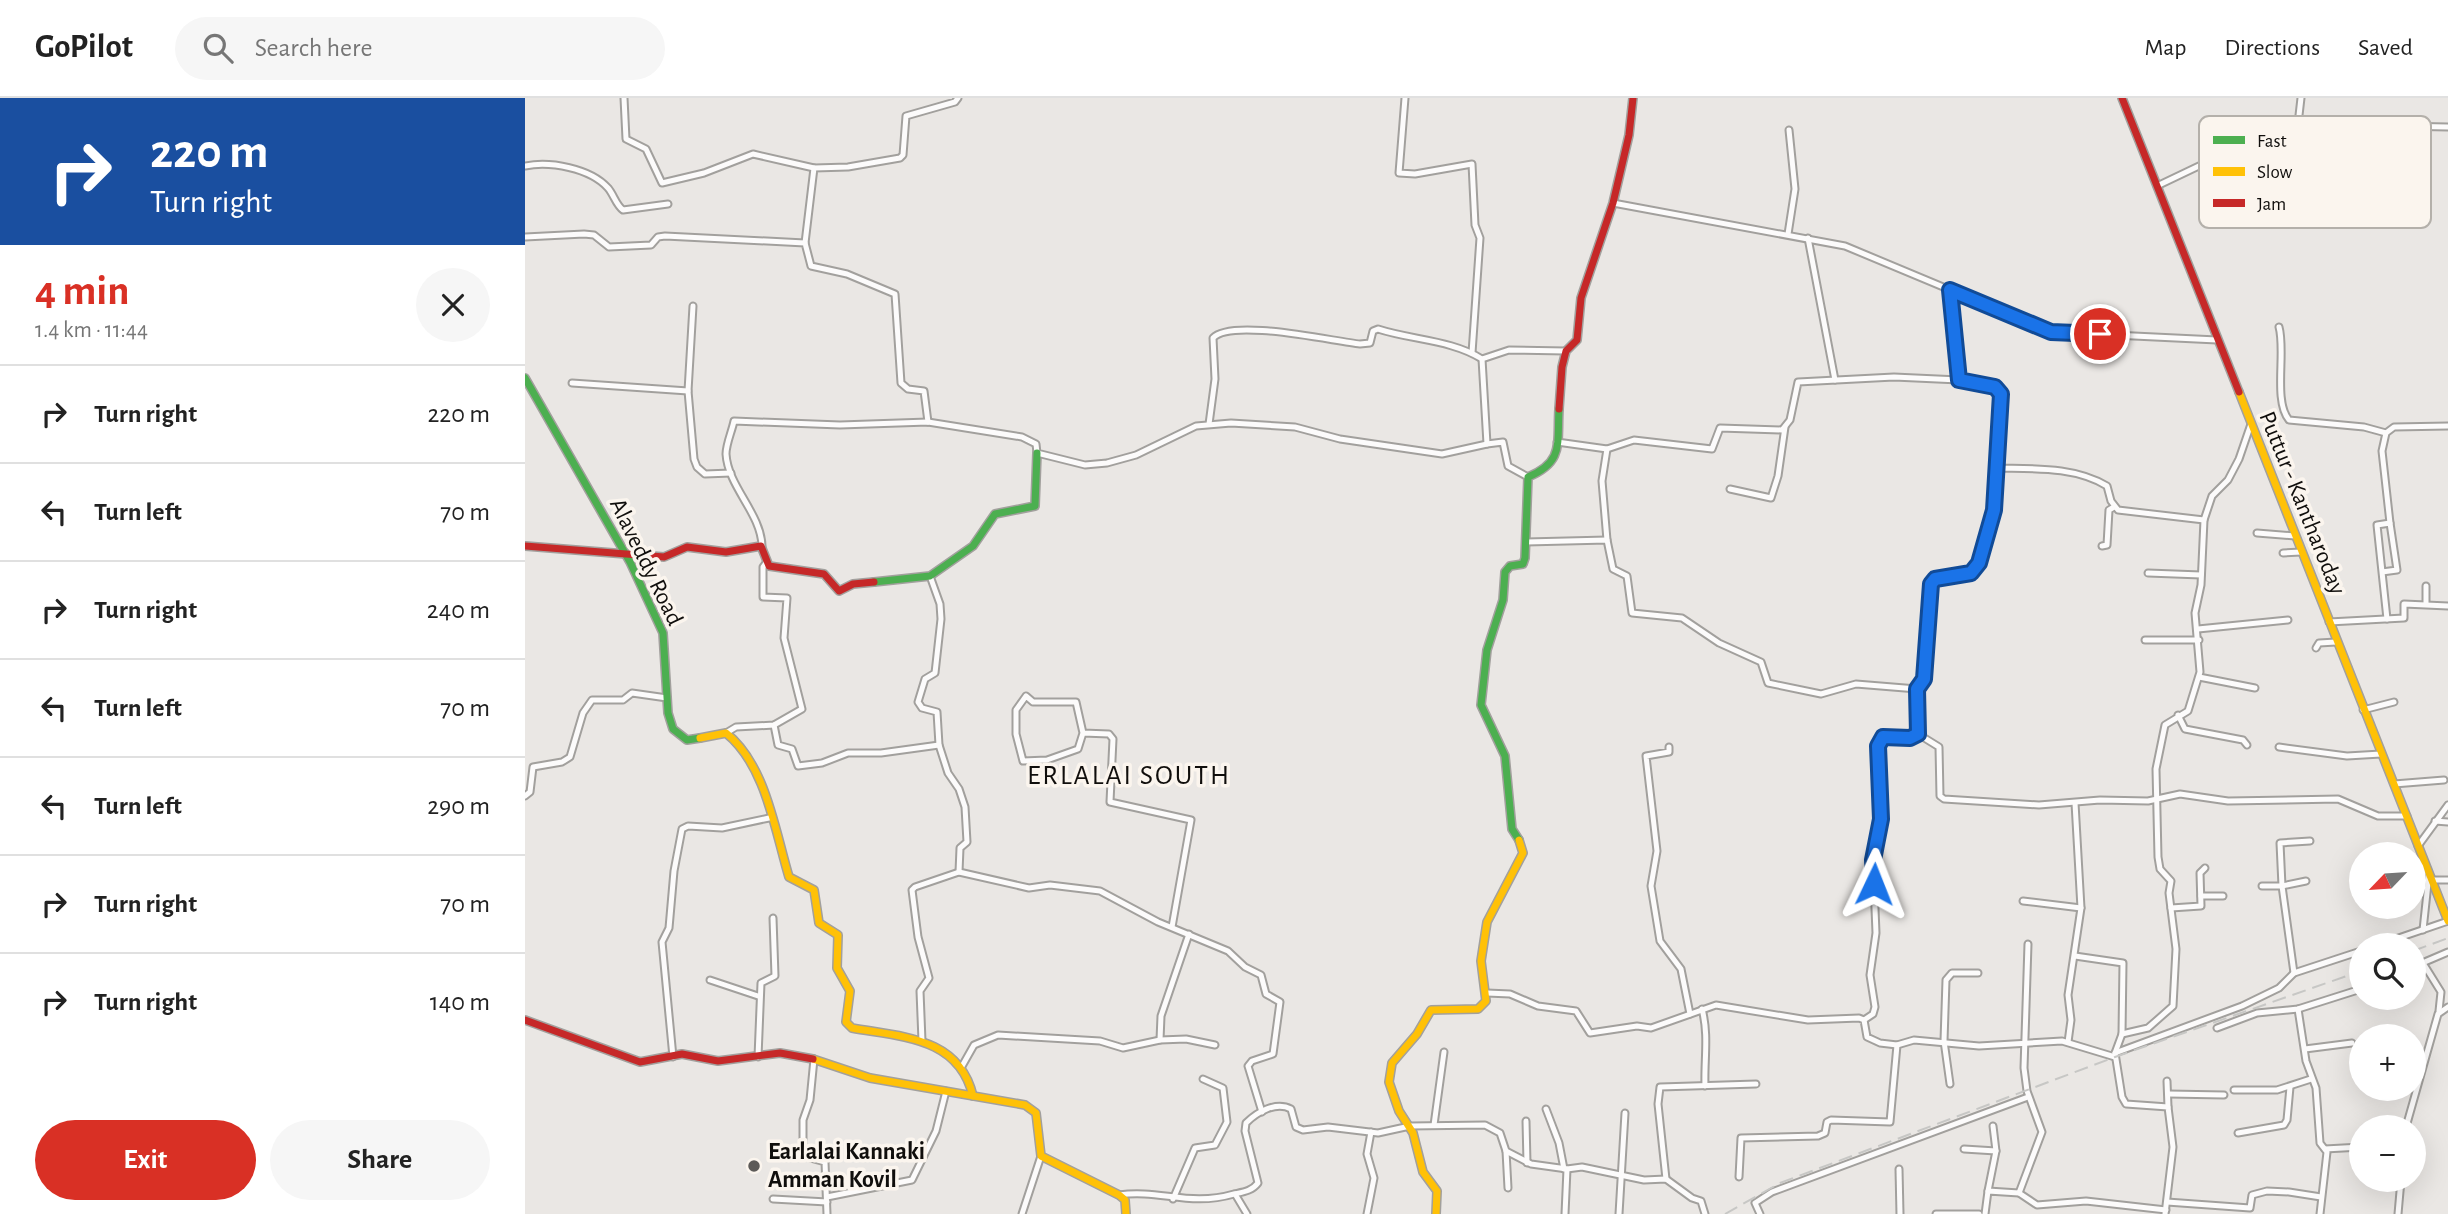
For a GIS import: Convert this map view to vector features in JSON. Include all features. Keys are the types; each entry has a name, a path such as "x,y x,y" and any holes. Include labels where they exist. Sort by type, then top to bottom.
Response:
{"street":[{"path":"624,98 626,139 646,149 662,183 704,173 753,154 814,168 848,167 900,158 903,155 906,116 955,102 958,98"},
{"path":"1405,98 1399,173 1415,174 1472,164 1475,225 1480,238 1472,353"},
{"path":"1528,477 1553,465 1562,367 1566,351 1577,340 1581,298 1594,266 1599,237 1613,203 1629,135 1633,98"},
{"name":"Puttur - Kantharoday","path":"2122,98 2417,842"},
{"path":"2299,116 2301,98"},
{"path":"1788,234 1795,189 1789,130"},
{"path":"525,166 542,162 554,164 601,181 623,210 668,204"},
{"path":"2157,186 2199,166"},
{"path":"814,168 805,243 811,266 847,274 895,294 901,383 908,389 924,391 928,422"},
{"path":"1613,203 1845,246 2051,332 2217,340"},
{"path":"525,237 594,235 609,247 651,245 665,236 805,243"},
{"path":"1808,238 1835,380"},
{"path":"1950,290 1959,380"},
{"path":"693,306 688,391 697,467 705,474 731,473"},
{"path":"2279,327 2282,337 2282,389 2285,416 2289,420 2364,427 2386,433"},
{"path":"1209,424 1215,379 1213,338 1218,333 1260,328 1360,344 1370,343 1373,331 1378,329 1411,339 1453,345 1482,359 1509,350 1566,351"},
{"path":"1482,359 1487,443"},
{"path":"1557,442 1607,449 1634,440 1712,449 1720,428 1776,432 1784,428 1790,420 1798,382 1893,377 1959,380 1995,387 2001,394 1994,510 1979,563 1971,573 1935,579 1931,584 1924,679 1917,689 1918,734"},
{"name":"Alaveddy Road","path":"525,378 623,552 663,633 667,698 673,729 687,740 726,733"},
{"path":"572,383 688,391"},
{"path":"734,421 840,425 928,422 1022,437 1036,444 1035,506 995,514 973,546 930,576 853,584 839,591 824,574 766,563 762,534 731,473 726,452 734,421"},
{"path":"1037,453 1085,465 1107,463 1136,456 1196,426 1209,424 1294,427 1341,439 1442,454 1487,443 1503,443 1508,466 1528,477"},
{"path":"2123,1034 2148,1028 2173,1006 2176,949 2171,881 2160,869 2158,857 2156,769 2165,725 2187,711 2199,677 2200,640 2195,613 2201,575 2204,520 2212,496 2228,480 2239,459 2251,424"},
{"path":"2382,572 2397,570 2382,460 2386,433 2393,427 2448,426"},
{"path":"1730,489 1771,498 1778,476 1784,428"},
{"path":"1607,449 1602,481 1607,540 1613,569 1627,576 1632,613 1682,618 1719,643 1761,662 1768,683 1821,694 1856,684 1917,689"},
{"path":"1995,468 2048,469 2081,475 2107,486 2114,507 2118,510 2204,520"},
{"path":"1436,1214 1437,1191 1423,1172 1410,1126 1399,1111 1389,1082 1392,1063 1417,1034 1431,1010 1483,1008 1487,993 1481,961 1487,922 1523,853 1512,829 1505,757 1481,705 1487,650 1503,600 1505,572 1510,566 1523,564 1528,477"},
{"path":"2102,546 2107,545 2109,510 2114,507"},
{"path":"2387,619 2377,526 2391,523"},
{"path":"2257,533 2295,536"},
{"path":"1526,542 1607,540"},
{"path":"525,546 664,557 671,557 687,547 726,552 762,546"},
{"path":"2283,553 2301,552"},
{"path":"766,563 762,567 763,597 787,598 784,638 802,709 773,725 736,727 726,733 741,747 789,877 814,890 819,923 838,935 837,968 850,991 846,1022 852,1028 922,1041 940,1048 968,1076 973,1096"},
{"path":"2148,573 2201,575"},
{"path":"930,576 940,604 941,619 935,673 925,680 918,702 922,708 937,712 939,745 948,773 959,789 965,807 967,842 960,848 959,872"},
{"path":"2426,586 2426,604"},
{"path":"2329,622 2405,618 2404,604 2448,606"},
{"path":"2198,629 2288,620"},
{"path":"2145,640 2200,640"},
{"path":"2316,649 2319,643 2336,642"},
{"path":"2199,677 2255,688"},
{"path":"525,796 530,792 533,767 562,762 570,757 583,713 592,700 623,700 632,693 667,698"},
{"path":"1026,696 1033,702 1076,702 1083,733 1078,749 1047,760 1023,761 1016,734 1016,710 1026,696"},
{"path":"2363,710 2394,702"},
{"path":"2178,715 2185,729 2243,740 2247,745"},
{"path":"773,725 778,745 792,749 798,766 822,763 848,753 881,753 939,745"},
{"path":"1083,733 1109,734 1113,739 1110,802 1188,817 1192,823 1172,927"},
{"path":"1918,734 1939,747 1940,796 1944,799 2039,805 2157,799 2180,794 2228,801 2338,799 2378,816 2407,816"},
{"path":"1487,993 1510,994 1538,1006 1576,1011 1590,1033 1637,1026 1651,1028 1702,1009 1723,1005 1808,1020 1864,1020 1873,1014 1875,1007 1870,975 1876,933 1873,860 1881,819 1878,746 1883,737 1910,738 1918,734"},
{"path":"1669,747 1669,752 1663,755 1646,756 1657,850 1651,886 1660,941 1681,968 1690,1014"},
{"path":"2280,747 2347,756 2381,754"},
{"path":"2394,785 2444,780"},
{"path":"2068,1042 2071,1020 2068,995 2081,908 2075,803"},
{"path":"2421,842 2448,805"},
{"path":"673,1056 662,942 669,929 674,871 682,829 688,826 722,828 730,824 769,818"},
{"path":"2435,821 2448,822"},
{"path":"2294,973 2282,886 2280,843 2310,841"},
{"name":"Puttur - Kantharoday","path":"2426,866 2448,921"},
{"path":"2171,908 2201,906 2200,873 2205,868"},
{"path":"922,1041 920,991 929,978 918,937 912,890 959,872 1029,888 1050,885 1101,891 1172,927 1229,951 1245,967 1261,975 1266,995 1280,1002 1273,1054 1252,1061 1248,1066 1262,1112"},
{"path":"2423,930 2430,876 2448,880"},
{"path":"2262,886 2282,886 2306,881"},
{"path":"2201,896 2223,896"},
{"path":"2023,901 2081,908"},
{"path":"758,1056 758,996 762,981 775,976 773,918"},
{"path":"2414,933 2448,921"},
{"path":"1160,1040 1161,1016 1189,934"},
{"path":"2019,1193 2042,1132 2038,1115 2028,1097 2023,1042 2028,944"},
{"path":"2426,962 2448,952"},
{"path":"1864,1020 1867,1037 1879,1043 1897,1045 1914,1040 1979,1046 2068,1042 2115,1055 2242,1006 2279,988 2294,973 2349,955"},
{"path":"2074,956 2123,963 2123,1034 2115,1055 2123,1102 2168,1107"},
{"path":"2409,1115 2438,1014 2441,992 2426,968"},
{"path":"1950,1084 1944,1041 1948,975 1978,973"},
{"path":"710,980 758,996"},
{"path":"2217,1028 2257,1013 2298,1009 2349,993"},
{"path":"2438,1014 2448,1007"},
{"path":"1702,1009 1707,1042 1703,1058 1705,1086"},
{"path":"2298,1009 2311,1079 2316,1088 2320,1143 2325,1149 2320,1214"},
{"path":"525,1020 640,1062 691,1055 718,1061 780,1054 814,1057 870,1078 1032,1108 1036,1113 1041,1156 1022,1214"},
{"path":"961,1068 974,1045 998,1035 1100,1041 1123,1048 1160,1040 1186,1039 1215,1045"},
{"path":"2305,1049 2349,1043"},
{"path":"1739,1177 1741,1138 1818,1136 1825,1133 1827,1122 1831,1120 1890,1122 1897,1045"},
{"path":"1434,1125 1444,1052"},
{"path":"814,1057 810,1101 803,1120 803,1156 825,1162 827,1214"},
{"path":"1173,1199 1195,1148 1215,1145 1227,1122 1223,1088 1203,1079"},
{"path":"2234,1090 2277,1090 2311,1079"},
{"path":"1988,1191 2019,1193 2037,1205 2086,1201 2166,1212 2173,1147 2167,1081"},
{"path":"1666,1179 1658,1089 1669,1085 1756,1084"},
{"path":"2238,1133 2284,1125 2287,1120 2290,1087"},
{"path":"773,1199 827,1200 912,1180 936,1131 946,1091"},
{"path":"2169,1094 2224,1095"},
{"path":"1760,1214 1755,1203 1772,1192 2028,1097"},
{"path":"1119,1195 1135,1192 1173,1199 1213,1200 1252,1189 1258,1183 1245,1131 1249,1119 1273,1107 1287,1107 1299,1129 1328,1127 1386,1133 1410,1126 1485,1125 1494,1128 1500,1133 1506,1151 1507,1188"},
{"path":"1546,1109 1566,1169 1565,1214"},
{"path":"1619,1214 1625,1113"},
{"path":"1526,1121 1527,1163"},
{"path":"1985,1214 1996,1151 1993,1126"},
{"path":"1367,1214 1374,1178 1367,1154 1371,1132"},
{"path":"2325,1149 2349,1148"},
{"path":"1964,1149 1996,1151"},
{"path":"1506,1151 1527,1163 1566,1169 1582,1167 1623,1177 1666,1179 1692,1198 1701,1201 1705,1214"},
{"path":"1041,1156 1119,1195 1125,1200 1126,1214"},
{"path":"1899,1170 1900,1214"},
{"path":"2167,1202 2250,1208 2252,1195 2267,1191 2321,1197"},
{"path":"2398,1214 2400,1192"},
{"path":"1235,1194 1247,1214"},
{"path":"1936,1214 1979,1214"}],"railway":[{"path":"2426,946 2448,938"},
{"path":"1725,1214 1780,1183 2115,1057 2349,975"}],"traffic: fast":[{"path":"525,378 630,562 663,633 668,713 673,729 687,740 700,738"},
{"path":"1519,840 1512,829 1505,756 1481,705 1487,650 1503,600 1505,572 1510,566 1523,564 1525,558 1528,477 1548,465 1553,458 1558,442 1559,409"},
{"path":"874,582 930,576 973,546 995,514 1035,506 1037,453"}],"traffic: slow":[{"path":"2239,392 2448,921"},
{"path":"700,738 726,733 740,746 760,780 789,877 814,890 819,923 838,935 837,968 850,991 846,1022 852,1028 909,1038 942,1051 966,1077 973,1096"},
{"path":"1436,1214 1437,1191 1423,1172 1413,1133 1399,1111 1389,1082 1392,1063 1417,1034 1431,1010 1478,1009 1486,1001 1481,961 1487,922 1523,853 1519,840"},
{"path":"813,1059 870,1078 1025,1105 1036,1113 1041,1156 1119,1195 1125,1200 1126,1214"}],"traffic: jam":[{"path":"1559,409 1562,367 1566,351 1577,340 1581,298 1613,203 1629,135 1633,98"},
{"path":"2122,98 2239,392"},
{"path":"525,546 664,557 687,547 726,552 761,546 769,566 824,574 839,591 853,584 874,582"},
{"path":"525,1020 640,1062 682,1054 718,1061 780,1053 813,1059"}],"place":[{"name":"Earlalai Kannaki Amman Kovil","path":"754,1166"}],"district":[{"name":"ERLALAI SOUTH","path":"1129,776"}],"route":[{"path":"1874,884 1873,860 1881,819 1878,746 1883,737 1910,738 1918,734 1917,689 1924,679 1928,650 1931,584 1935,579 1971,573 1979,563 1994,510 1995,468 2003,405 2001,394 1995,387 1959,380 1950,290 2051,332 2100,334"}]}
